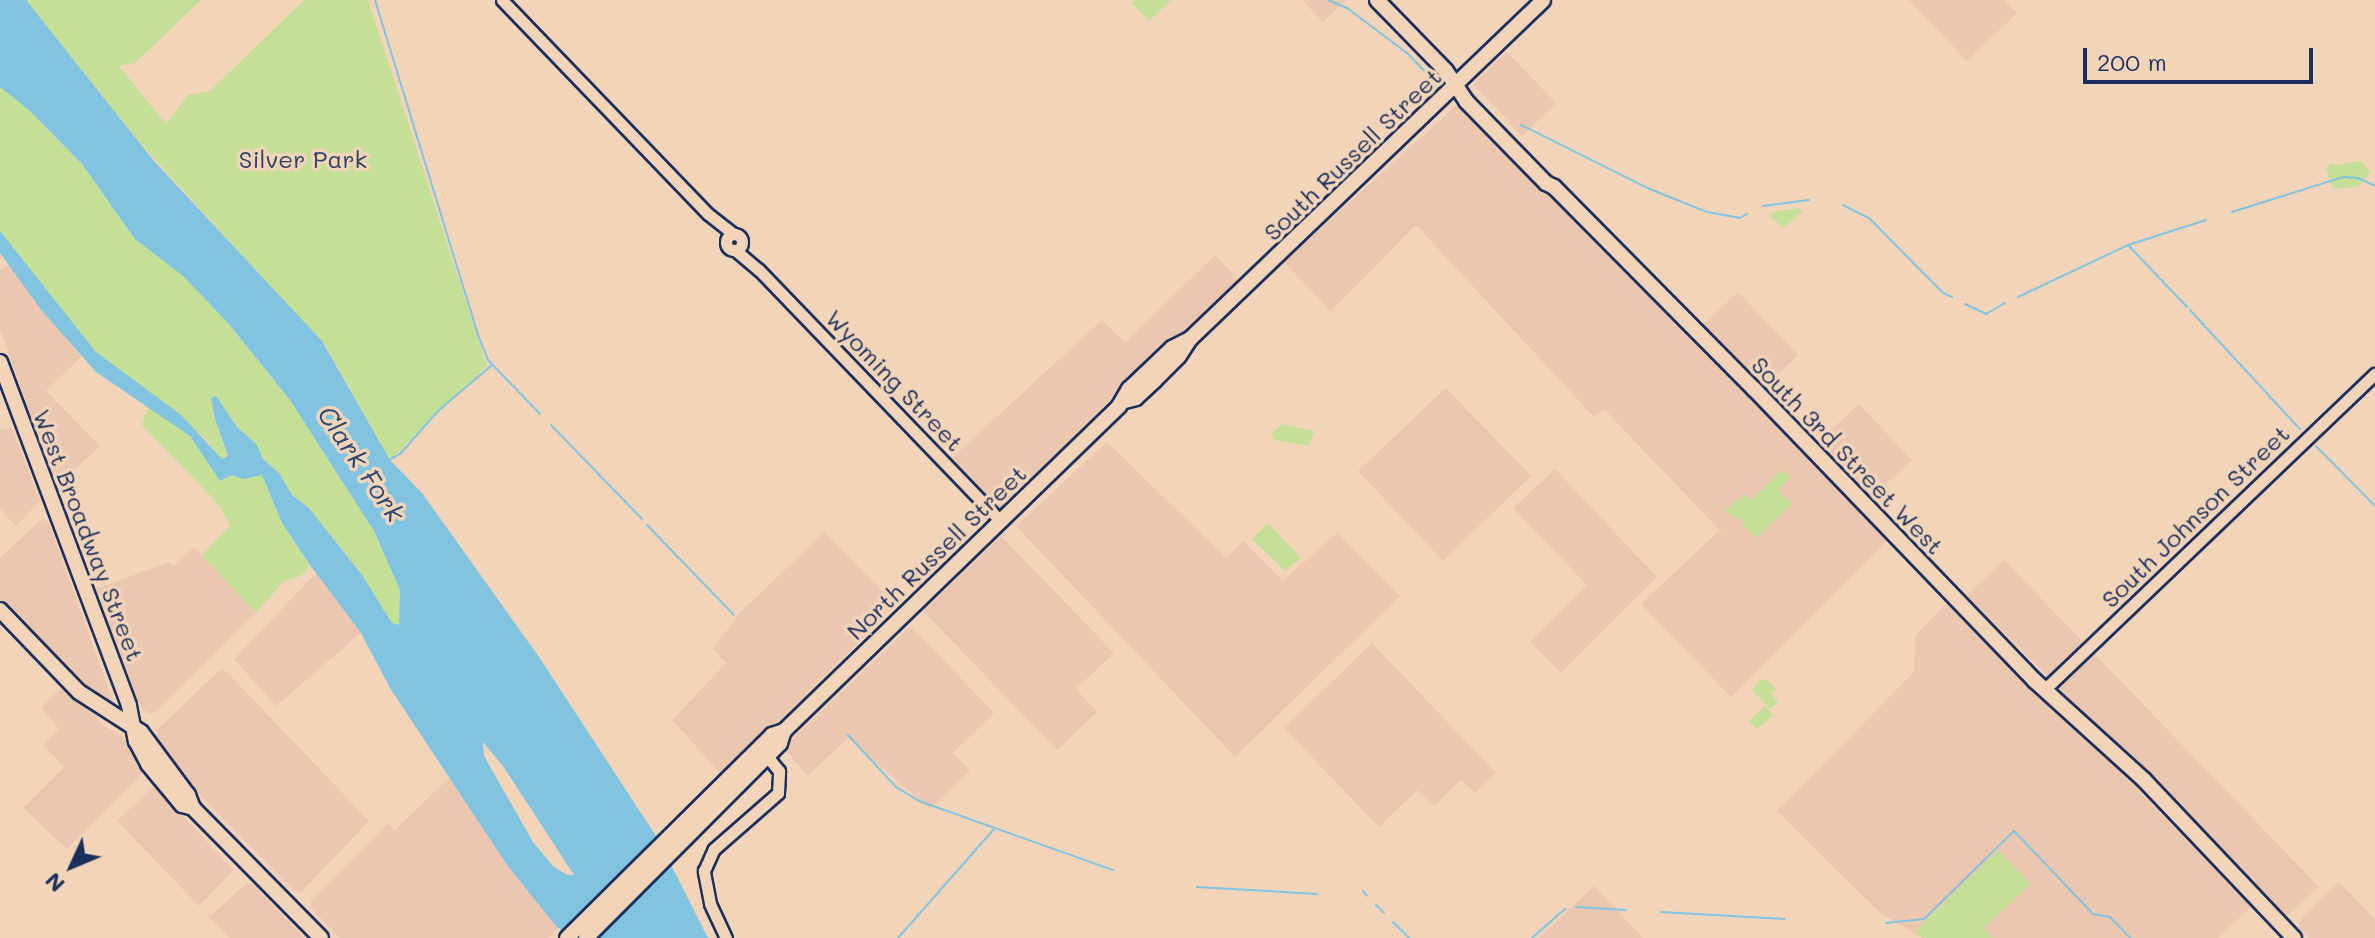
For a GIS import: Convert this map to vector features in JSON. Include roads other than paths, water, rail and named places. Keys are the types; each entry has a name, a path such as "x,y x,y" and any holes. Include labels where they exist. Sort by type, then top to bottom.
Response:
{"main road":[{"name":"South 3rd Street West","path":"1377,0 1460,88 1466,101 1546,183 1554,187 2044,690 2111,747 2294,938"},
{"name":"South Russell Street","path":"1122,403 1136,398 1166,369 1190,339 1460,88 1543,0"},
{"name":"South Russell Street","path":"1122,403 1129,389 1172,348 1190,339"},
{"name":"West Broadway Street","path":"0,362 134,725 136,741 148,764 182,805 193,808"},
{"name":"North Russell Street","path":"586,938 772,735 784,731 1122,403"},
{"path":"0,610 125,735 148,764"},
{"path":"79,692 103,710 134,725"},
{"name":"West Broadway Street","path":"134,725 188,795 193,808 321,938"},
{"name":"North Russell Street","path":"567,938 767,756 780,743 784,731"}],"street":[{"name":"Wyoming Street","path":"502,0 1000,520"},
{"name":"South Johnson Street","path":"2044,690 2375,374"},
{"path":"726,938 710,903 704,871 714,849 778,793 779,771 767,756"}],"water":[{"name":"Clark Fork","path":"0,0 26,0 154,161 322,341 390,460 422,493 539,657 658,839 708,938 574,938 556,926 507,865 390,688 361,633 282,523 262,475 243,479 231,475 220,481 190,436 96,372 42,311 0,253 0,231 96,352 181,415 222,459 228,456 215,419 211,398 216,396 237,427 257,445 263,459 279,473 292,495 309,508 362,575 392,623 399,625 400,590 374,531 290,400 228,323 183,276 135,239 82,164 30,111 0,87","holes":["483,742 503,766 574,875 567,875 553,866 533,842 484,756"]}],"waterway":[{"path":"375,0 478,335 488,360 540,414"},
{"path":"1328,0 1347,8 1407,53 1426,73"},
{"path":"1521,125 1650,189 1707,212 1740,218 1747,214"},
{"path":"2232,212 2343,177 2358,178 2375,186"},
{"path":"1763,206 1809,200"},
{"path":"1843,205 1869,218 1943,293 1952,297"},
{"path":"2018,297 2128,245 2206,220"},
{"path":"2128,245 2187,307"},
{"path":"1965,304 1986,314 2005,303"},
{"path":"2190,310 2300,429"},
{"name":"Clark Fork","path":"389,460 400,454 438,411 492,365"},
{"path":"551,425 642,519"},
{"path":"2316,446 2375,506"},
{"path":"647,525 734,615"},
{"path":"848,735 896,787 919,801 1113,870"},
{"path":"898,938 994,829"},
{"path":"1886,923 1924,919 2014,831 2093,914 2110,917 2130,938"},
{"path":"1197,887 1317,894"},
{"path":"1363,891 1367,896"},
{"path":"1376,905 1384,913"},
{"path":"1576,907 1626,910"},
{"path":"1532,938 1566,908"},
{"path":"1661,912 1785,919"},
{"path":"1393,922 1409,938"}],"park label":[{"name":"Silver Park","path":"303,159"}]}
